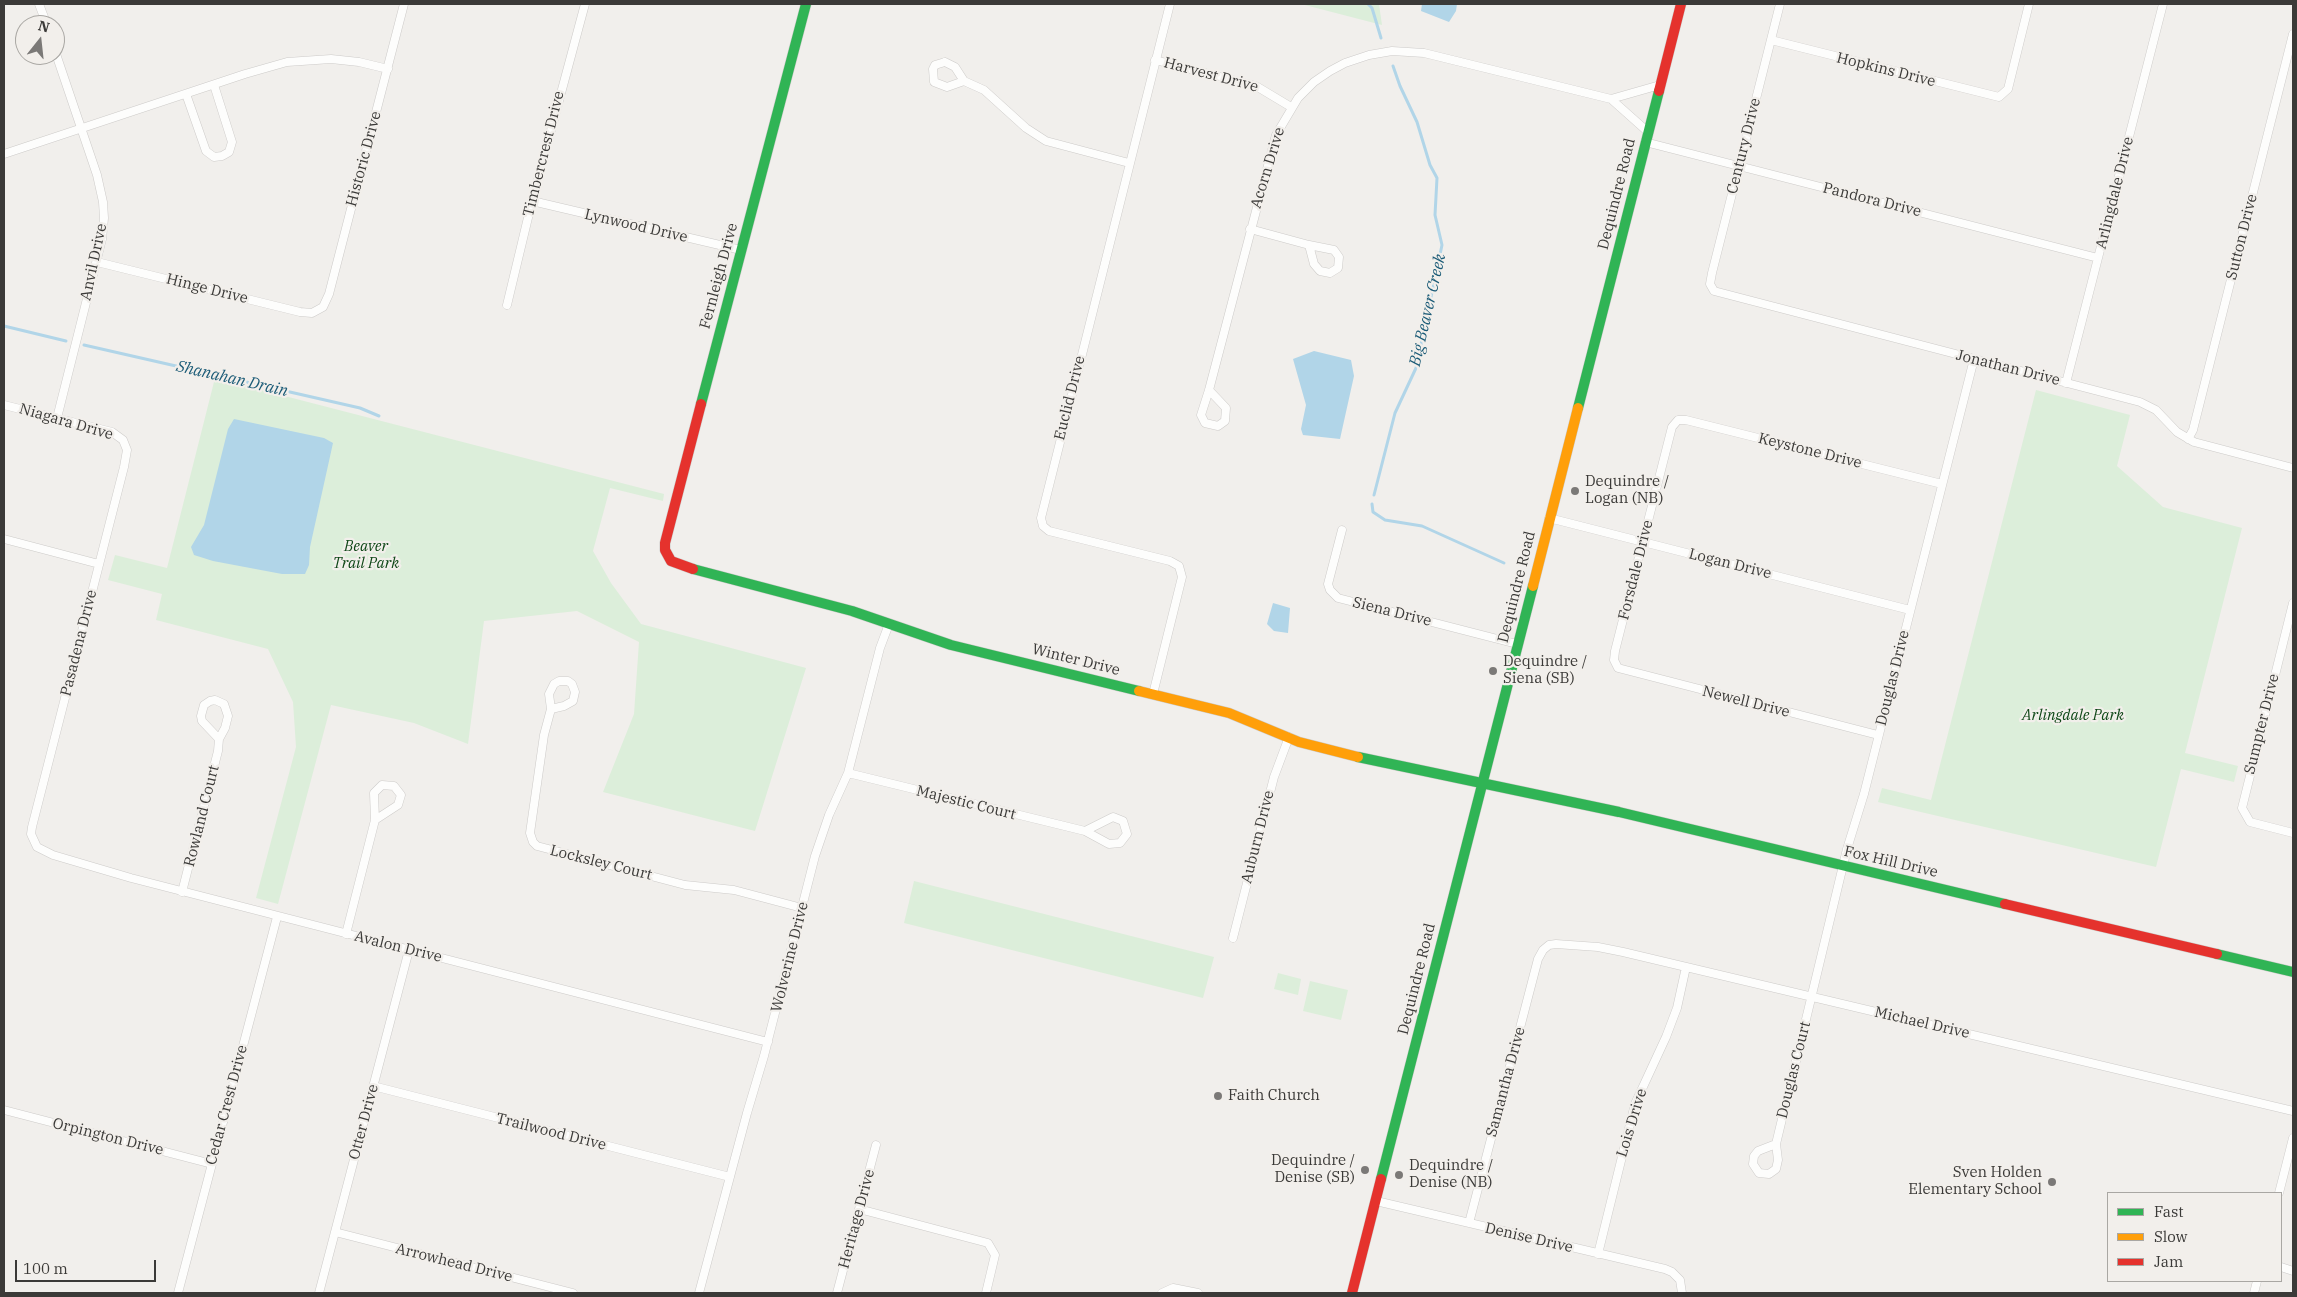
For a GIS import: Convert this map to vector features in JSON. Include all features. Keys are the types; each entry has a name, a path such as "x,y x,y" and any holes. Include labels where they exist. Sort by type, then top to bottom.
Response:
{"street":[{"name":"Historic Drive","path":"317,311 323,307 329,294 404,4"},
{"name":"Timbercrest Drive","path":"507,305 532,201 585,4"},
{"name":"Fernleigh Drive","path":"668,556 665,543 806,4"},
{"name":"Euclid Drive","path":"1152,694 1182,576 1179,566 1170,561 1054,532 1043,526 1041,518 1170,4"},
{"name":"Dequindre Road","path":"1352,1293 1681,4"},
{"name":"Century Drive","path":"1712,288 1712,273 1780,4"},
{"name":"Hopkins Drive","path":"1771,40 1994,97 2002,95 2008,89 2029,4"},
{"name":"Arlingdale Drive","path":"2066,383 2163,4"},
{"name":"Sutton Drive","path":"2188,439 2193,430 2293,34"},
{"name":"Acorn Drive","path":"1209,390 1226,408 1225,421 1218,426 1205,423 1202,415 1273,142 1291,107 1306,89 1330,70 1358,58 1392,51 1435,56 1611,99 1660,85"},
{"path":"4,154 274,65 300,60 347,60 388,68"},
{"name":"Harvest Drive","path":"1155,60 1256,86 1291,107"},
{"name":"Anvil Drive","path":"57,418 103,232 103,202 97,176 60,65"},
{"path":"964,81 984,90 1026,128 1046,141 1129,163"},
{"path":"186,94 206,152 214,157 222,156 229,152 232,142 214,85"},
{"name":"Acorn Drive","path":"1611,99 1647,137"},
{"name":"Pandora Drive","path":"1647,137 1739,166 2098,258"},
{"name":"Lynwood Drive","path":"532,201 741,250"},
{"path":"1250,230 1334,250 1339,257 1338,268 1330,273 1320,272 1314,264 1309,245"},
{"name":"Hinge Drive","path":"97,262 300,312 317,311"},
{"name":"Jonathan Drive","path":"1712,288 1718,294 2148,405 2188,439 2209,447 2293,468"},
{"name":"Douglas Drive","path":"1812,997 1843,866 1974,359"},
{"name":"Niagara Drive","path":"4,405 112,432 125,444"},
{"name":"Keystone Drive","path":"1678,420 1686,420 1942,484"},
{"name":"Forsdale Drive","path":"1615,664 1615,651 1672,427 1678,420"},
{"name":"Pasadena Drive","path":"33,841 32,828 126,457 125,444"},
{"name":"Logan Drive","path":"1550,518 1910,610"},
{"name":"Siena Drive","path":"1342,530 1328,584 1330,590 1338,598 1517,644"},
{"path":"4,540 99,564"},
{"name":"Winter Drive","path":"668,556 671,560 683,566 846,609 951,645 1240,716 1289,737 1338,753 1482,784"},
{"name":"Sumpter Drive","path":"2293,603 2242,808 2246,816 2256,824 2293,833"},
{"name":"Wolverine Drive","path":"699,1293 768,1042 821,837 848,773 877,657 889,624"},
{"name":"Newell Drive","path":"1615,664 1618,668 1628,672 1878,735"},
{"name":"Rowland Court","path":"182,892 218,751 219,739 225,728 228,712 220,702 210,701 204,705 201,716 202,721 219,739"},
{"name":"Locksley Court","path":"551,709 544,735 530,833 533,842 537,846 685,884 734,890 802,908"},
{"name":"Auburn Drive","path":"1233,938 1274,777 1289,737"},
{"name":"Majestic Court","path":"848,773 1085,831 1109,844 1120,843 1127,834 1126,825 1123,821 1113,817 1085,831"},
{"name":"Fox Hill Drive","path":"1482,784 1619,812 2293,972"},
{"path":"346,934 375,820 374,793 382,785 394,786 401,795 398,805 375,820"},
{"name":"Avalon Drive","path":"33,841 37,847 53,855 182,892 768,1042"},
{"name":"Cedar Crest Drive","path":"178,1293 277,917"},
{"name":"Michael Drive","path":"1549,945 1566,944 1598,947 2293,1112"},
{"name":"Samantha Drive","path":"1469,1223 1538,958 1549,945"},
{"name":"Otter Drive","path":"319,1293 409,950"},
{"name":"Lois Drive","path":"1598,1254 1634,1104 1666,1038 1677,1008 1686,967"},
{"name":"Douglas Court","path":"1776,1144 1812,997"},
{"name":"Trailwood Drive","path":"373,1086 730,1177"},
{"name":"Orpington Drive","path":"4,1110 212,1164"},
{"path":"2279,1192 2293,1138"},
{"name":"Heritage Drive","path":"837,1293 876,1146"},
{"name":"Denise Drive","path":"1376,1200 1665,1269 1676,1275 1680,1280 1682,1293"},
{"path":"859,1209 988,1243 995,1255 986,1293"},
{"name":"Arrowhead Drive","path":"335,1232 573,1293"},
{"path":"1162,1293 1173,1288 1198,1293"}],"green space":[{"path":"1301,4 1379,4 1382,25"},
{"name":"Beaver Trail Park","path":"215,378 664,494 663,501 610,488 593,551 611,583 641,624 806,668 755,831 603,792 634,714 639,642 577,611 484,621 468,744 414,723 331,705 278,904 256,898 296,747 293,702 268,649 156,620 162,594 108,580 115,555 167,568"},
{"name":"Arlingdale Park","path":"2036,390 2130,415 2117,466 2163,507 2242,528 2185,753 2238,766 2234,782 2181,769 2156,867 1878,802 1882,788 1931,800"},
{"path":"914,881 1214,957 1203,998 904,923"},
{"path":"1278,973 1301,979 1298,995 1274,989"},
{"path":"1310,981 1348,990 1341,1020 1303,1011"}],"water":[{"path":"1422,4 1457,4 1456,11 1449,22 1421,11"},
{"path":"1314,351 1351,360 1354,376 1340,439 1303,435 1301,429 1306,405 1293,359"},
{"path":"234,419 324,438 333,443 310,547 309,565 305,574 282,574 213,561 194,555 191,547 204,525 228,429"},
{"path":"1273,603 1290,608 1288,633 1274,631 1267,624"}],"waterway":[{"name":"Big Beaver Creek","path":"1368,4 1372,8 1381,38"},
{"name":"Big Beaver Creek","path":"1374,495 1395,413 1416,368 1442,245 1435,215 1437,178 1430,165 1417,122 1393,66"},
{"name":"Shanahan Drain","path":"4,326 66,341"},
{"name":"Shanahan Drain","path":"84,345 360,408 379,416"},
{"name":"Big Beaver Creek","path":"1372,504 1373,512 1385,520 1422,526 1504,563"}],"traffic: fast":[{"path":"701,404 806,4"},
{"path":"1578,408 1659,91"},
{"path":"693,569 852,611 951,645 1139,691"},
{"path":"1381,1179 1533,586"},
{"path":"1358,757 1619,812 2005,904"},
{"path":"2217,954 2293,972"}],"traffic: slow":[{"path":"1533,586 1578,408"},
{"path":"1139,691 1229,713 1299,742 1358,757"}],"traffic: jam":[{"path":"1659,91 1681,4"},
{"path":"693,569 671,561 665,550 665,543 701,404"},
{"path":"2005,904 2217,954"},
{"path":"1352,1293 1381,1179"}],"place":[{"name":"Dequindre / Logan (NB)","path":"1575,491"},
{"name":"Dequindre / Siena (SB)","path":"1493,671"},
{"name":"Faith Church","path":"1218,1096"},
{"name":"Dequindre / Denise (SB)","path":"1365,1170"},
{"name":"Dequindre / Denise (NB)","path":"1399,1175"},
{"name":"Sven Holden Elementary School","path":"2052,1182"}]}
